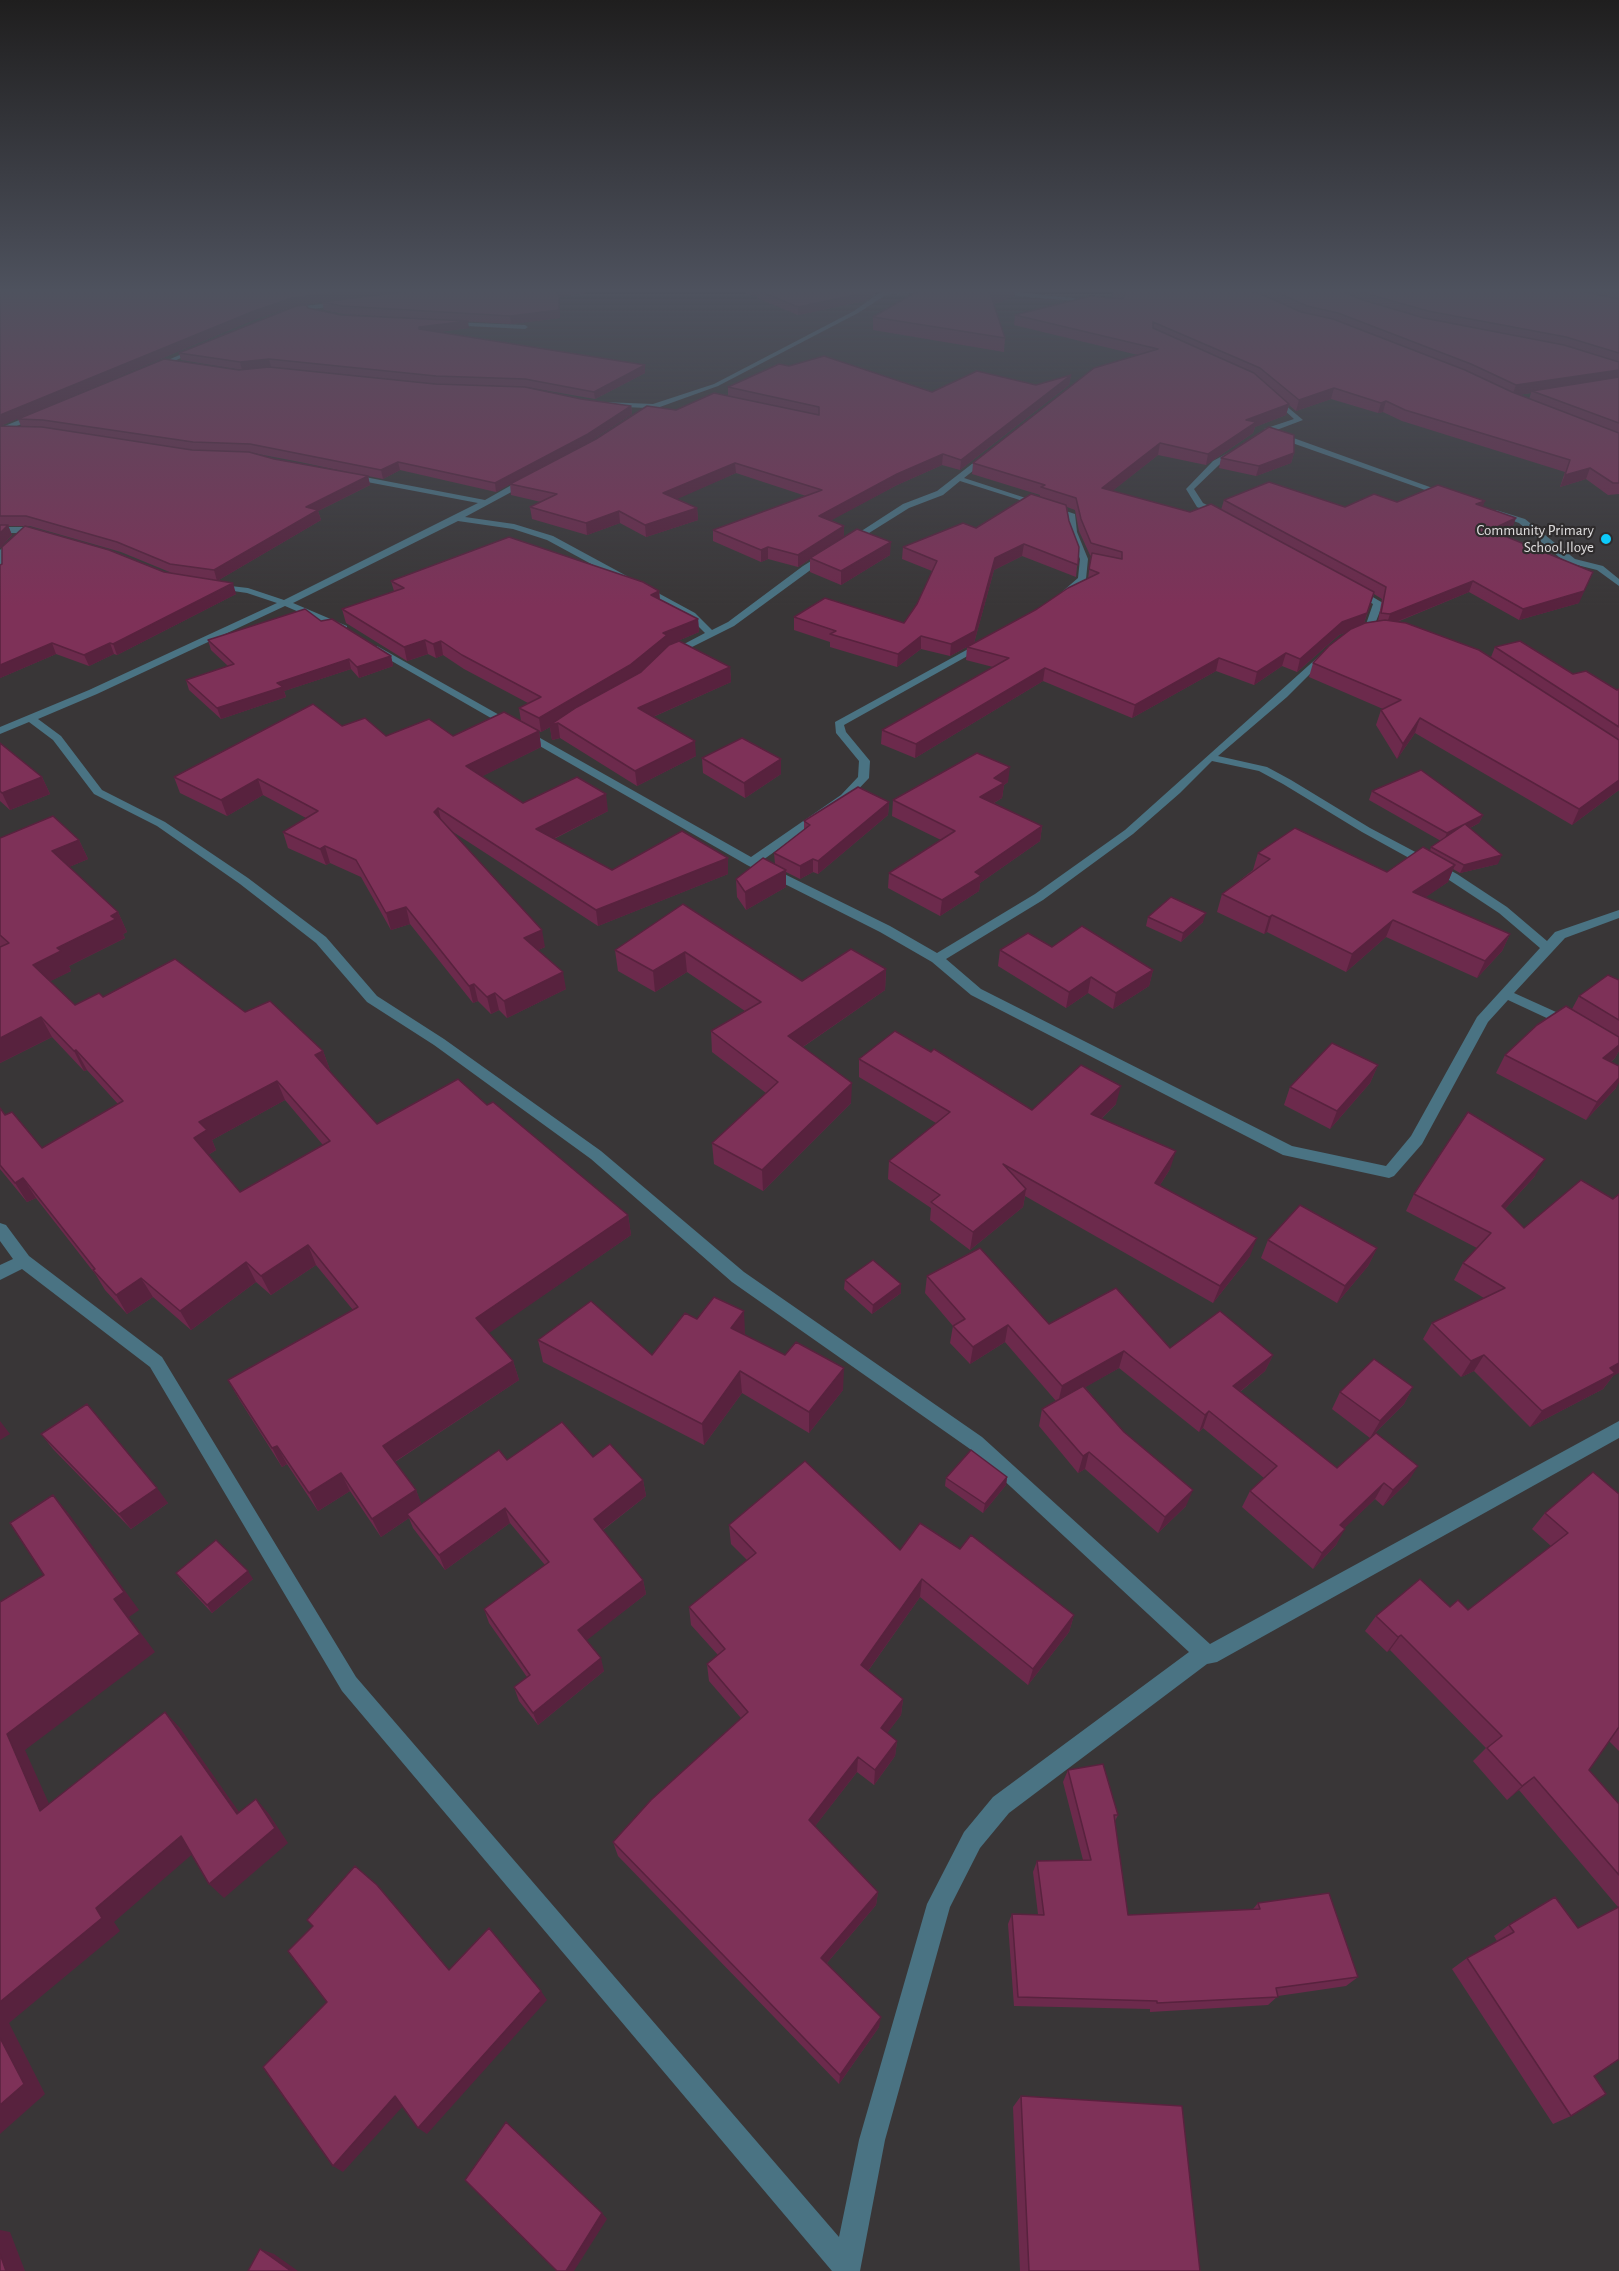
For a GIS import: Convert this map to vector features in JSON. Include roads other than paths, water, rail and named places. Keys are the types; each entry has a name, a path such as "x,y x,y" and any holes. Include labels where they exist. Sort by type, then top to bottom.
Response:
{"street":[{"path":"631,422 654,406 693,394 704,396"},
{"path":"1270,394 1299,420 1264,434 1456,498"},
{"path":"594,404 654,406"},
{"path":"0,431 42,414"},
{"path":"0,431 21,431"},
{"path":"1231,521 1200,505 1190,489 1216,463 1244,446"},
{"path":"659,663 666,656 731,624 806,568 891,514 940,493 995,450"},
{"path":"335,474 485,502"},
{"path":"0,731 93,692 285,603 457,518 533,477"},
{"path":"960,479 1071,514 1073,531 1090,561 1082,579 1055,602"},
{"path":"1489,510 1522,521 1562,555 1572,561 1599,568 1619,583"},
{"path":"457,518 514,527 550,538 692,615 731,624"},
{"path":"0,530 26,530 46,537"},
{"path":"0,574 0,555 26,530"},
{"path":"210,585 248,591 339,625 362,640 545,738 751,862 885,928 937,959 976,992 1288,1151 1389,1172 1417,1140 1482,1020 1505,994 1560,934 1619,914"},
{"path":"1350,588 1378,603 1369,631"},
{"path":"692,615 712,635"},
{"path":"751,862 845,797 863,778 865,761 842,733 839,724 993,639"},
{"path":"937,959 1039,897 1129,832 1176,791 1210,757 1283,695 1335,645"},
{"path":"30,718 57,738 98,792 161,824 244,880 321,940 372,999 439,1042 587,1148 738,1276 976,1443 1205,1653 1210,1655 1619,1429"},
{"path":"1210,757 1263,769 1287,782 1366,830 1453,877 1503,910 1548,948"},
{"path":"1505,994 1563,1019 1581,1030"},
{"path":"0,1229 22,1261 156,1362 349,1684 846,2269"},
{"path":"0,1273 22,1261"},
{"path":"846,2269 872,2140 920,1965 939,1904 972,1840 1001,1805 1205,1653"}],"place":[{"name":"Community Primary School,Iloye","path":"1606,539"}]}
